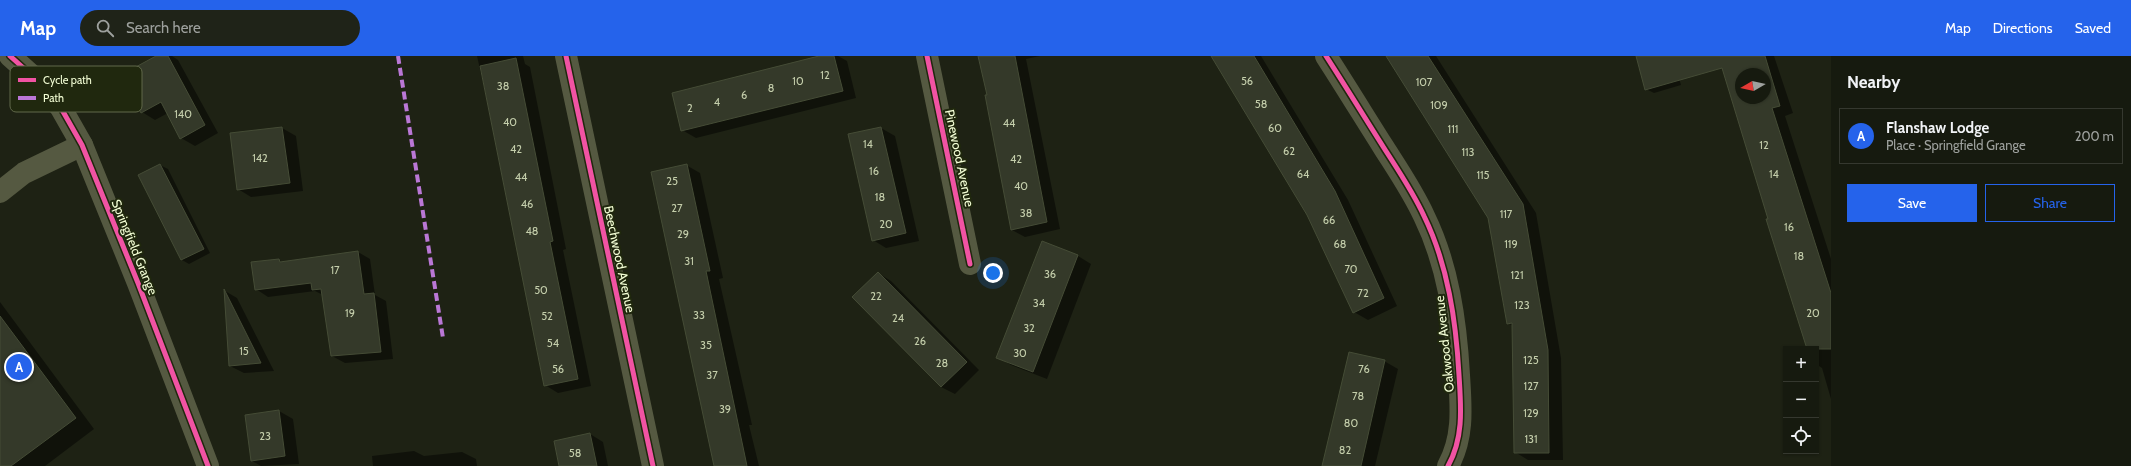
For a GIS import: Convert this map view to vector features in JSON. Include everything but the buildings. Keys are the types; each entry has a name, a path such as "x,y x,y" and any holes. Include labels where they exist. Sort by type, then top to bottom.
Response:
{"street":[{"name":"Springfield Grange","path":"10,56 21,66"},
{"name":"Beechwood Avenue","path":"566,56 653,466"},
{"name":"Pinewood Avenue","path":"928,56 970,264"},
{"name":"Oakwood Avenue","path":"1326,56 1404,180 1424,216 1438,251 1449,287 1455,327 1462,408 1461,431 1453,456 1448,466"},
{"name":"Springfield Grange","path":"63,112 82,145 138,283 208,466"},
{"path":"0,192 24,173 82,145"}],"marked path":[{"path":"398,56 443,338"}],"cycle path":[{"path":"10,56 21,66"},
{"path":"566,56 653,466"},
{"path":"927,56 970,264"},
{"path":"1326,56 1420,207 1432,235 1445,274 1456,334 1461,410 1457,444 1448,466"},
{"path":"63,112 82,145 138,283 208,466"}],"place":[{"name":"Flanshaw Lodge","path":"19,367"}]}
